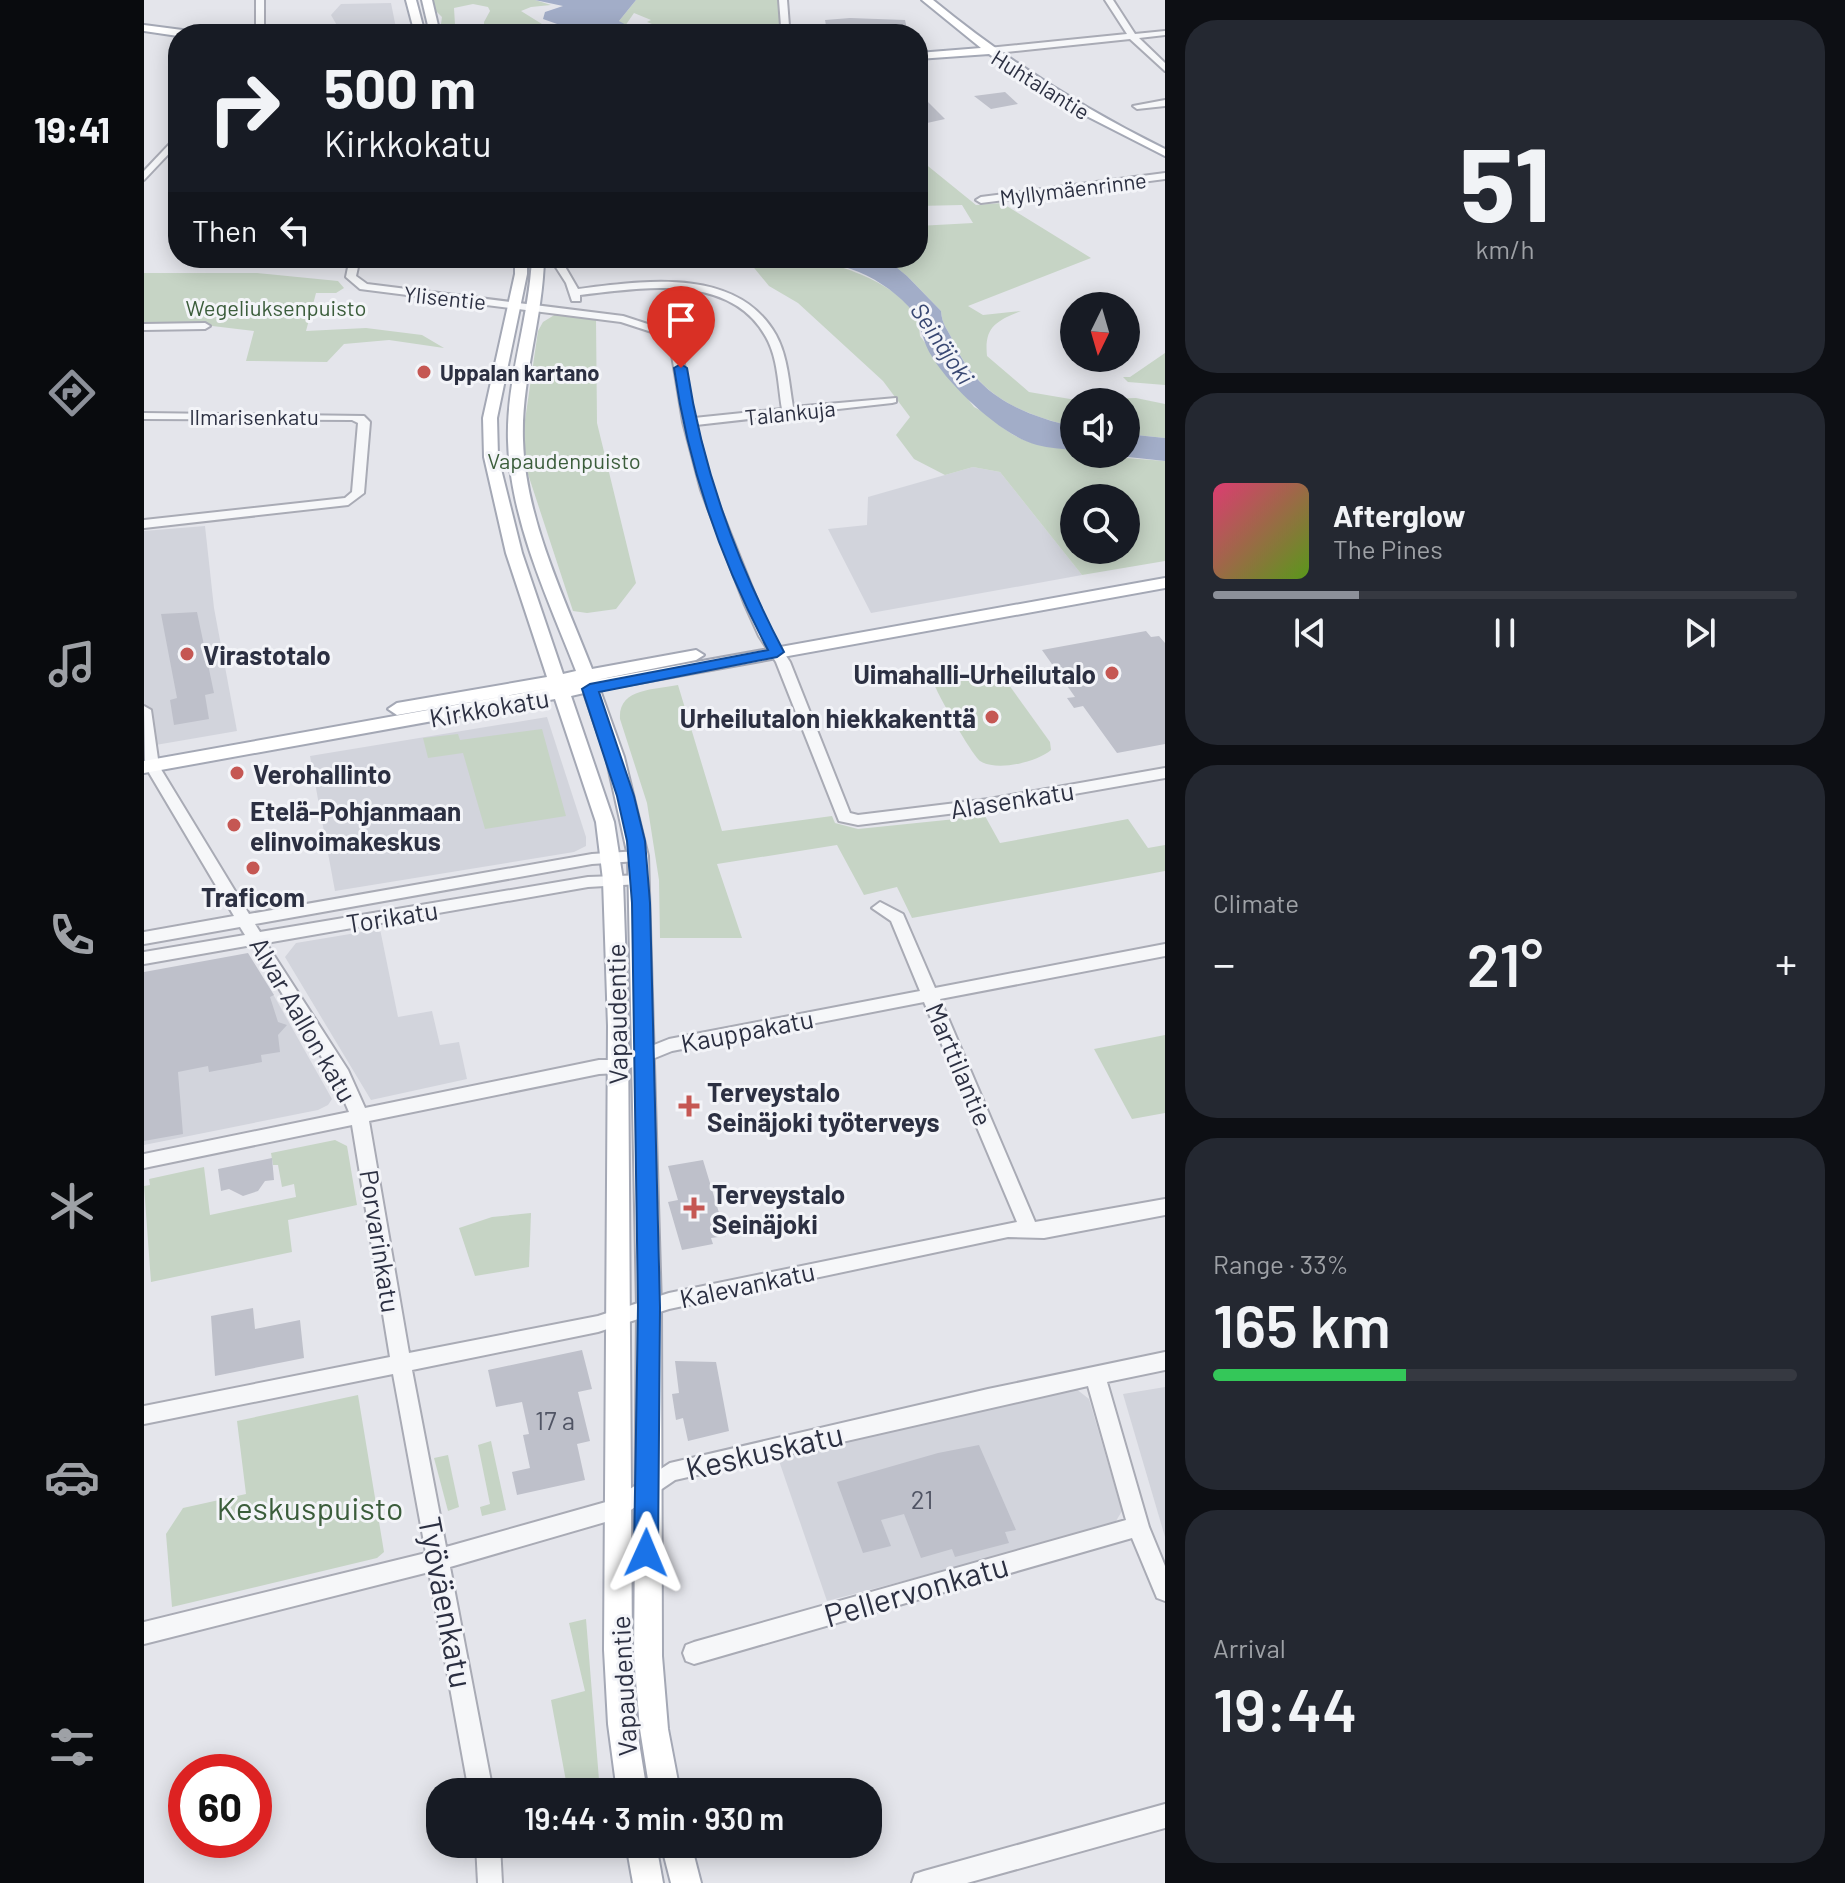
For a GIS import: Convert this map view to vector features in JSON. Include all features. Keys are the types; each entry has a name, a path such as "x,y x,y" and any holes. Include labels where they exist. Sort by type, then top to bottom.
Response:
{"main road":[{"path":"411,0 417,24"},
{"path":"427,0 433,24"},
{"name":"Huhtalantie","path":"927,0 988,51 1052,95 1165,153"},
{"path":"144,28 168,31"},
{"path":"928,55 988,51"},
{"name":"Vapaudentie","path":"521,268 490,418 489,443 499,500 514,553 605,822 612,869 618,1066 618,1650 622,1724 630,1778"},
{"name":"Vapaudentie","path":"537,268 535,308 516,411 518,467 540,549 625,796 640,879 649,1307 648,1656 654,1729 663,1778"},
{"name":"Kirkkokatu","path":"148,761 588,682 1165,572"},
{"name":"Kirkkokatu","path":"773,647 1165,583"},
{"path":"644,1858 648,1883"},
{"path":"680,1858 686,1883"}],"street":[{"path":"260,0 260,24"},
{"path":"783,0 785,24"},
{"path":"1109,0 1132,36 1165,68"},
{"path":"988,51 1165,33"},
{"path":"1137,106 1165,103"},
{"path":"144,177 168,150"},
{"path":"144,163 168,161"},
{"name":"Myllymäenrinne","path":"981,200 1165,176"},
{"name":"Ylisentie","path":"353,268 351,277 364,287 514,304"},
{"path":"561,268 575,292 573,313"},
{"path":"575,292 690,285 746,307 762,322 776,348 788,412"},
{"path":"514,304 646,324 671,337 678,351 689,422 707,490 773,647"},
{"path":"144,327 205,326"},
{"name":"Talankuja","path":"689,422 892,400"},
{"name":"Ilmarisenkatu","path":"144,416 295,414 364,420 356,497 348,501 144,524"},
{"name":"Alasenkatu","path":"773,647 783,662 844,817 858,820 975,806 1165,773"},
{"name":"Alvar Aallon katu","path":"144,710 148,761 298,1009 342,1075 360,1117"},
{"name":"Torikatu","path":"144,958 612,869 638,856"},
{"name":"Torikatu","path":"144,938 245,920 612,869 640,879"},
{"name":"Marttilantie","path":"880,908 897,918 1029,1229"},
{"name":"Kauppakatu","path":"144,1161 599,1067 618,1066 669,1045 1165,950"},
{"name":"Porvarinkatu","path":"360,1117 401,1365"},
{"name":"Kalevankatu","path":"144,1415 401,1365 1008,1229 1044,1230 1165,1207"},
{"name":"Keskuskatu","path":"144,1633 439,1558 619,1508 670,1472 1165,1361"},
{"name":"Työväenkatu","path":"401,1365 478,1778"},
{"path":"1095,1375 1138,1527 1165,1591"},
{"name":"Pellervonkatu","path":"694,1653 1138,1527"},
{"path":"924,1883 1165,1816"},
{"path":"489,1858 490,1883"}],"shaded area":[{"path":"391,3 395,24 336,24 331,15 341,4"},
{"path":"973,467 1000,472 1060,547 1060,564 1073,564 1082,575 871,613 828,529 867,525 868,497"},
{"path":"205,526 214,608 237,731 144,747 144,531"},
{"path":"547,717 586,837 586,846 574,852 335,891 310,756"},
{"path":"380,929 398,1017 432,1011 440,1045 459,1042 467,1079 371,1100 285,957 296,943"},
{"path":"144,972 273,994 332,1099 328,1105 318,1110 144,1145"},
{"path":"1165,1387 1165,1537 1123,1394"},
{"path":"1075,1388 1089,1399 1122,1511 1113,1526 827,1601 777,1455"}],"green space":[{"path":"433,0 535,0 551,5 521,11 542,24 484,24 490,11 488,7 473,4 454,8 455,24 441,24 442,17 435,10"},
{"path":"636,0 779,0 781,24 652,24 647,22 651,20 634,13 626,24 619,21"},
{"path":"928,166 976,205 1002,203 1091,258 968,306 983,315 1021,311 994,326 988,338 987,356 1029,392 1060,397 1060,423 1017,408 987,388 962,358 942,320 941,311 897,268 928,268 928,225 973,223 962,205 928,206"},
{"path":"754,268 842,268 895,293 908,305 917,320 920,336 974,407 1022,439 1060,448 1060,468 1140,468 1140,459 1165,461 1165,561 1082,575 1073,564 1140,564 1140,484 1060,484 1060,547 1000,472 973,467 945,475 914,459 896,435 910,417 883,381 798,303 769,286"},
{"name":"Wegeliuksenpuisto","path":"144,273 257,273 338,281 344,288 336,293 316,293 306,331 366,328 422,335 444,348 389,340 344,344 327,362 246,361 254,331 179,322 144,322"},
{"name":"Vapaudenpuisto","path":"556,314 596,319 597,423 636,583 616,609 587,613 573,611 526,468 523,434 538,331 543,322"},
{"path":"1165,353 1165,385 1128,382 1123,377 1130,377"},
{"path":"1140,399 1165,404 1165,438 1140,435"},
{"name":"Urheilutalon hiekkakenttä","path":"990,673 1004,678 1050,742 1051,750 1027,762 1006,766 987,764 976,757 935,686 940,681"},
{"path":"678,685 722,831 832,816 835,823 858,829 985,816 1000,843 1128,819 1148,848 1165,845 1165,871 912,918 897,887 864,895 837,845 717,864 742,938 660,938 659,880 647,803 620,719 621,709 631,696"},
{"path":"542,729 566,816 485,829 463,753 428,758 423,738 458,734 460,740"},
{"path":"1165,1035 1165,1113 1132,1119 1094,1049"},
{"path":"335,1140 347,1146 357,1205 288,1220 292,1252 151,1282 144,1186 150,1185 149,1179 204,1167 210,1215 296,1197 294,1184 282,1187 278,1165 273,1165 271,1153"},
{"path":"531,1213 529,1267 475,1276 459,1228 492,1217"},
{"name":"Keskuspuisto","path":"358,1395 384,1552 377,1558 172,1607 166,1534 183,1508 246,1494 237,1421"},
{"path":"491,1441 506,1510 482,1516 480,1507 490,1504 478,1445"},
{"path":"448,1455 459,1507 448,1511 434,1458"},
{"path":"586,1619 599,1778 565,1778 551,1700 585,1691 569,1623"}],"water":[{"path":"535,0 636,0 619,21 625,24 557,24 543,19 545,12 563,6"},
{"name":"Seinäjoki","path":"849,268 897,268 907,276 941,311 962,358 986,388 1017,408 1060,423 1060,449 1037,445 1008,432 963,395 928,349 912,311 882,284"},
{"path":"1140,435 1165,438 1165,461 1140,458"}],"building":[{"path":"825,20 905,20 906,24 826,24"},
{"path":"1005,92 1018,104 991,109 974,96"},
{"path":"928,102 945,119 928,123"},
{"name":"Virastotalo","path":"197,612 214,693 205,695 209,719 174,725 170,700 177,698 161,614"},
{"name":"Uimahalli-Urheilutalo","path":"1146,631 1151,637 1159,636 1165,643 1165,744 1117,753 1083,706 1074,708 1067,698 1075,697 1042,650"},
{"path":"248,953 274,995 270,997 278,1022 287,1025 278,1035 280,1052 261,1055 262,1062 209,1072 208,1066 178,1072 183,1134 144,1141 144,972"},
{"path":"272,1158 274,1180 265,1181 258,1191 243,1196 229,1189 221,1191 218,1169"},
{"name":"Terveystalo Seinäjoki","path":"703,1160 726,1236 711,1238 713,1244 682,1250 668,1202 678,1200 668,1166"},
{"path":"253,1308 255,1329 300,1320 304,1358 215,1376 211,1316"},
{"path":"582,1350 592,1389 578,1392 590,1441 577,1444 585,1480 517,1495 512,1472 530,1468 523,1435 529,1434 522,1402 496,1407 488,1370"},
{"path":"675,1361 716,1362 729,1431 688,1441 683,1418 676,1420 672,1394 679,1393"},
{"path":"979,1445 1016,1530 1005,1532 1009,1543 955,1557 952,1549 921,1558 904,1514 881,1520 891,1546 863,1553 837,1482 938,1453"}],"place":[{"name":"Uppalan kartano","path":"424,372"},
{"name":"Virastotalo","path":"187,654"},
{"name":"Uimahalli-Urheilutalo","path":"1112,673"},
{"name":"Urheilutalon hiekkakenttä","path":"992,717"},
{"name":"Verohallinto","path":"237,773"},
{"name":"Etelä-Pohjanmaan elinvoimakeskus","path":"234,825"},
{"name":"Traficom","path":"253,868"},
{"name":"Terveystalo Seinäjoki työterveys","path":"689,1106"},
{"name":"Terveystalo Seinäjoki","path":"694,1208"}],"route":[{"path":"646,1553 650,1364 638,856 625,796 590,689 777,652 752,605 707,490 689,422 681,368"}]}
